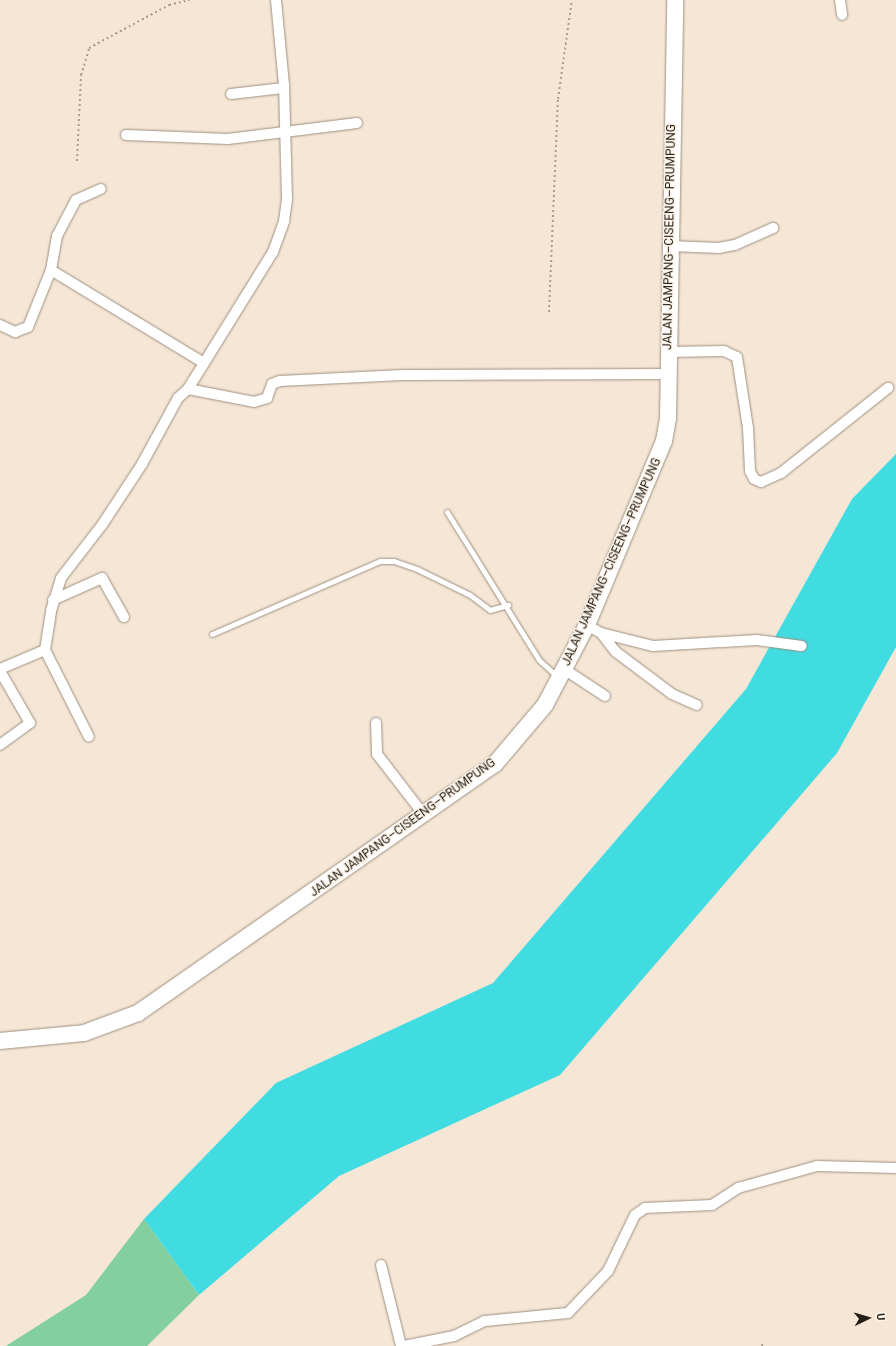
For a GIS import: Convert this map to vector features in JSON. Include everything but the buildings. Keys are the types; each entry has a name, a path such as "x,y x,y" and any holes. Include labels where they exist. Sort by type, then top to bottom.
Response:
{"main road":[{"name":"JALAN JAMPANG–CISEENG–PRUMPUNG","path":"0,1041 84,1033 138,1013 424,815 495,764 515,744 545,705 587,624 664,441 669,374 675,0"}],"street":[{"path":"89,737 45,650 53,600 60,578 102,525 142,464 178,398 188,389 204,363 237,305 264,270 284,221 286,132 284,88 276,0"},
{"path":"840,0 842,15"},
{"path":"231,94 284,88"},
{"path":"126,135 221,139 357,123"},
{"path":"0,325 15,332 28,328 51,270 58,236 76,200 100,189"},
{"path":"670,246 719,248 735,246 773,228"},
{"path":"51,270 204,363"},
{"path":"669,352 724,352 737,357 748,428 750,471 754,479 761,482 781,473 888,388"},
{"path":"188,389 257,402 266,398 270,387 280,381 403,375 669,374"},
{"path":"53,600 102,578 124,617"},
{"path":"587,624 600,633 616,652 672,694 697,705"},
{"path":"600,633 653,646 766,640 802,646"},
{"path":"0,745 30,723 0,670 45,650"},
{"path":"562,674 605,696"},
{"path":"376,723 377,754 424,815"},
{"path":"404,1346 454,1336 485,1321 568,1313 608,1271 635,1215 646,1208 712,1205 738,1188 818,1166 896,1168"},
{"path":"381,1265 400,1346"}],"lane":[{"path":"447,512 508,605 539,660 562,674"},
{"path":"212,634 380,561 394,561 417,569 470,595 490,610 508,605"}],"path":[{"path":"77,161 81,75 88,48 169,5 189,0"},
{"path":"549,312 558,99 572,0"},
{"path":"762,1346 763,1341"}],"green space":[{"path":"144,1219 199,1295 147,1346 6,1346 86,1295"}],"water":[{"path":"896,454 896,647 837,753 560,1075 339,1176 199,1295 144,1219 276,1083 493,983 746,689 852,499"}]}
